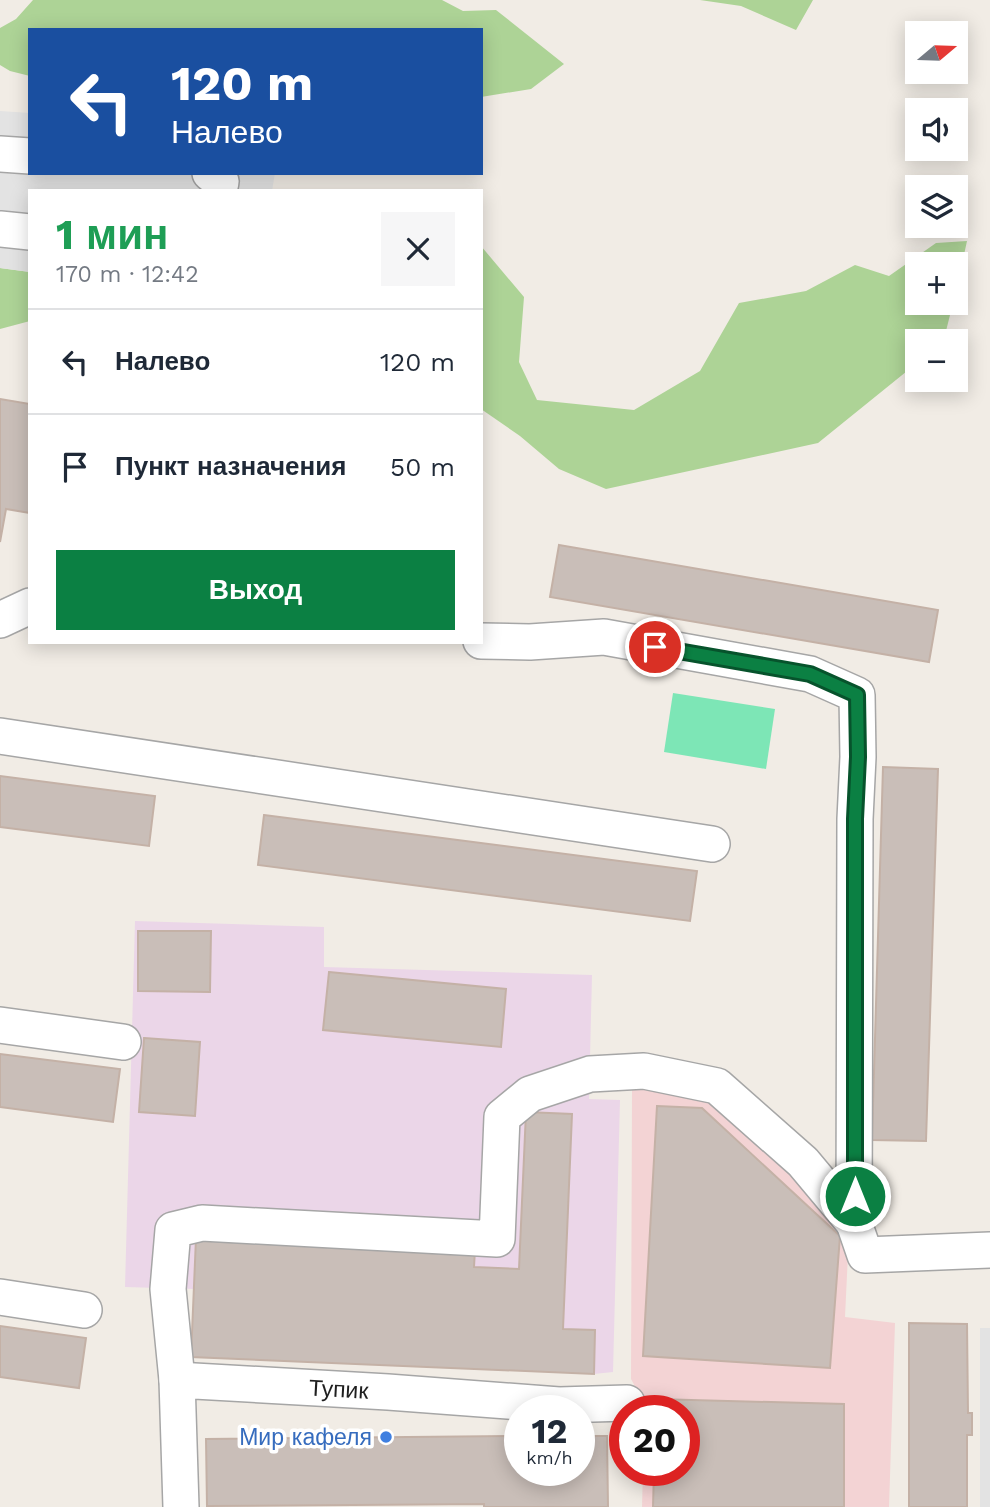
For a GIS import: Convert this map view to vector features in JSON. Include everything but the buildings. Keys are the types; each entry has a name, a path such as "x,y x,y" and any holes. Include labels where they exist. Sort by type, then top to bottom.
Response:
{"lane":[{"path":"0,154 28,156"},
{"path":"212,175 221,182 219,189"},
{"path":"0,229 28,232"},
{"path":"0,620 28,607"},
{"path":"483,641 530,642 604,637 810,674 857,695 854,1223 865,1255 990,1250"},
{"path":"0,736 712,844"},
{"path":"0,1025 124,1042"},
{"path":"181,1507 177,1380 168,1289 173,1230 202,1223 498,1239 502,1117 530,1094 590,1074 643,1071 717,1086 803,1163 854,1223"},
{"path":"0,1297 84,1310"},
{"name":"Тупик","path":"177,1380 559,1405 609,1404"}],"shaded area":[{"path":"0,111 28,113 28,175 275,175 272,189 28,189 28,272 0,268"},
{"path":"135,921 324,927 324,967 592,975 589,1099 620,1100 613,1372 594,1374 191,1357 194,1289 125,1287"},
{"path":"663,1085 709,1094 849,1233 845,1317 895,1323 889,1507 642,1507 643,1486 700,1486 700,1395 640,1395 631,1379 632,1089"},
{"path":"980,1328 990,1328 990,1507 980,1507"}],"green space":[{"path":"33,0 442,0 463,11 496,10 564,64 531,89 483,97 483,28 28,28 28,76 10,71 0,65 0,28 16,19"},
{"path":"700,0 813,0 796,30 741,6"},
{"path":"967,241 965,252 923,252 936,243"},
{"path":"483,248 524,297 519,362 537,400 634,410 700,371 739,303 806,291 855,265 889,276 905,265 905,315 950,315 946,329 905,329 905,373 818,443 606,489 559,469 520,436 483,410"},
{"path":"0,268 28,272 28,322 0,329"},
{"path":"673,693 775,709 766,769 664,752"}],"place":[{"name":"Мир кафеля","path":"386,1437"}],"route":[{"path":"655,647 810,674 857,695 855,1196"}]}
